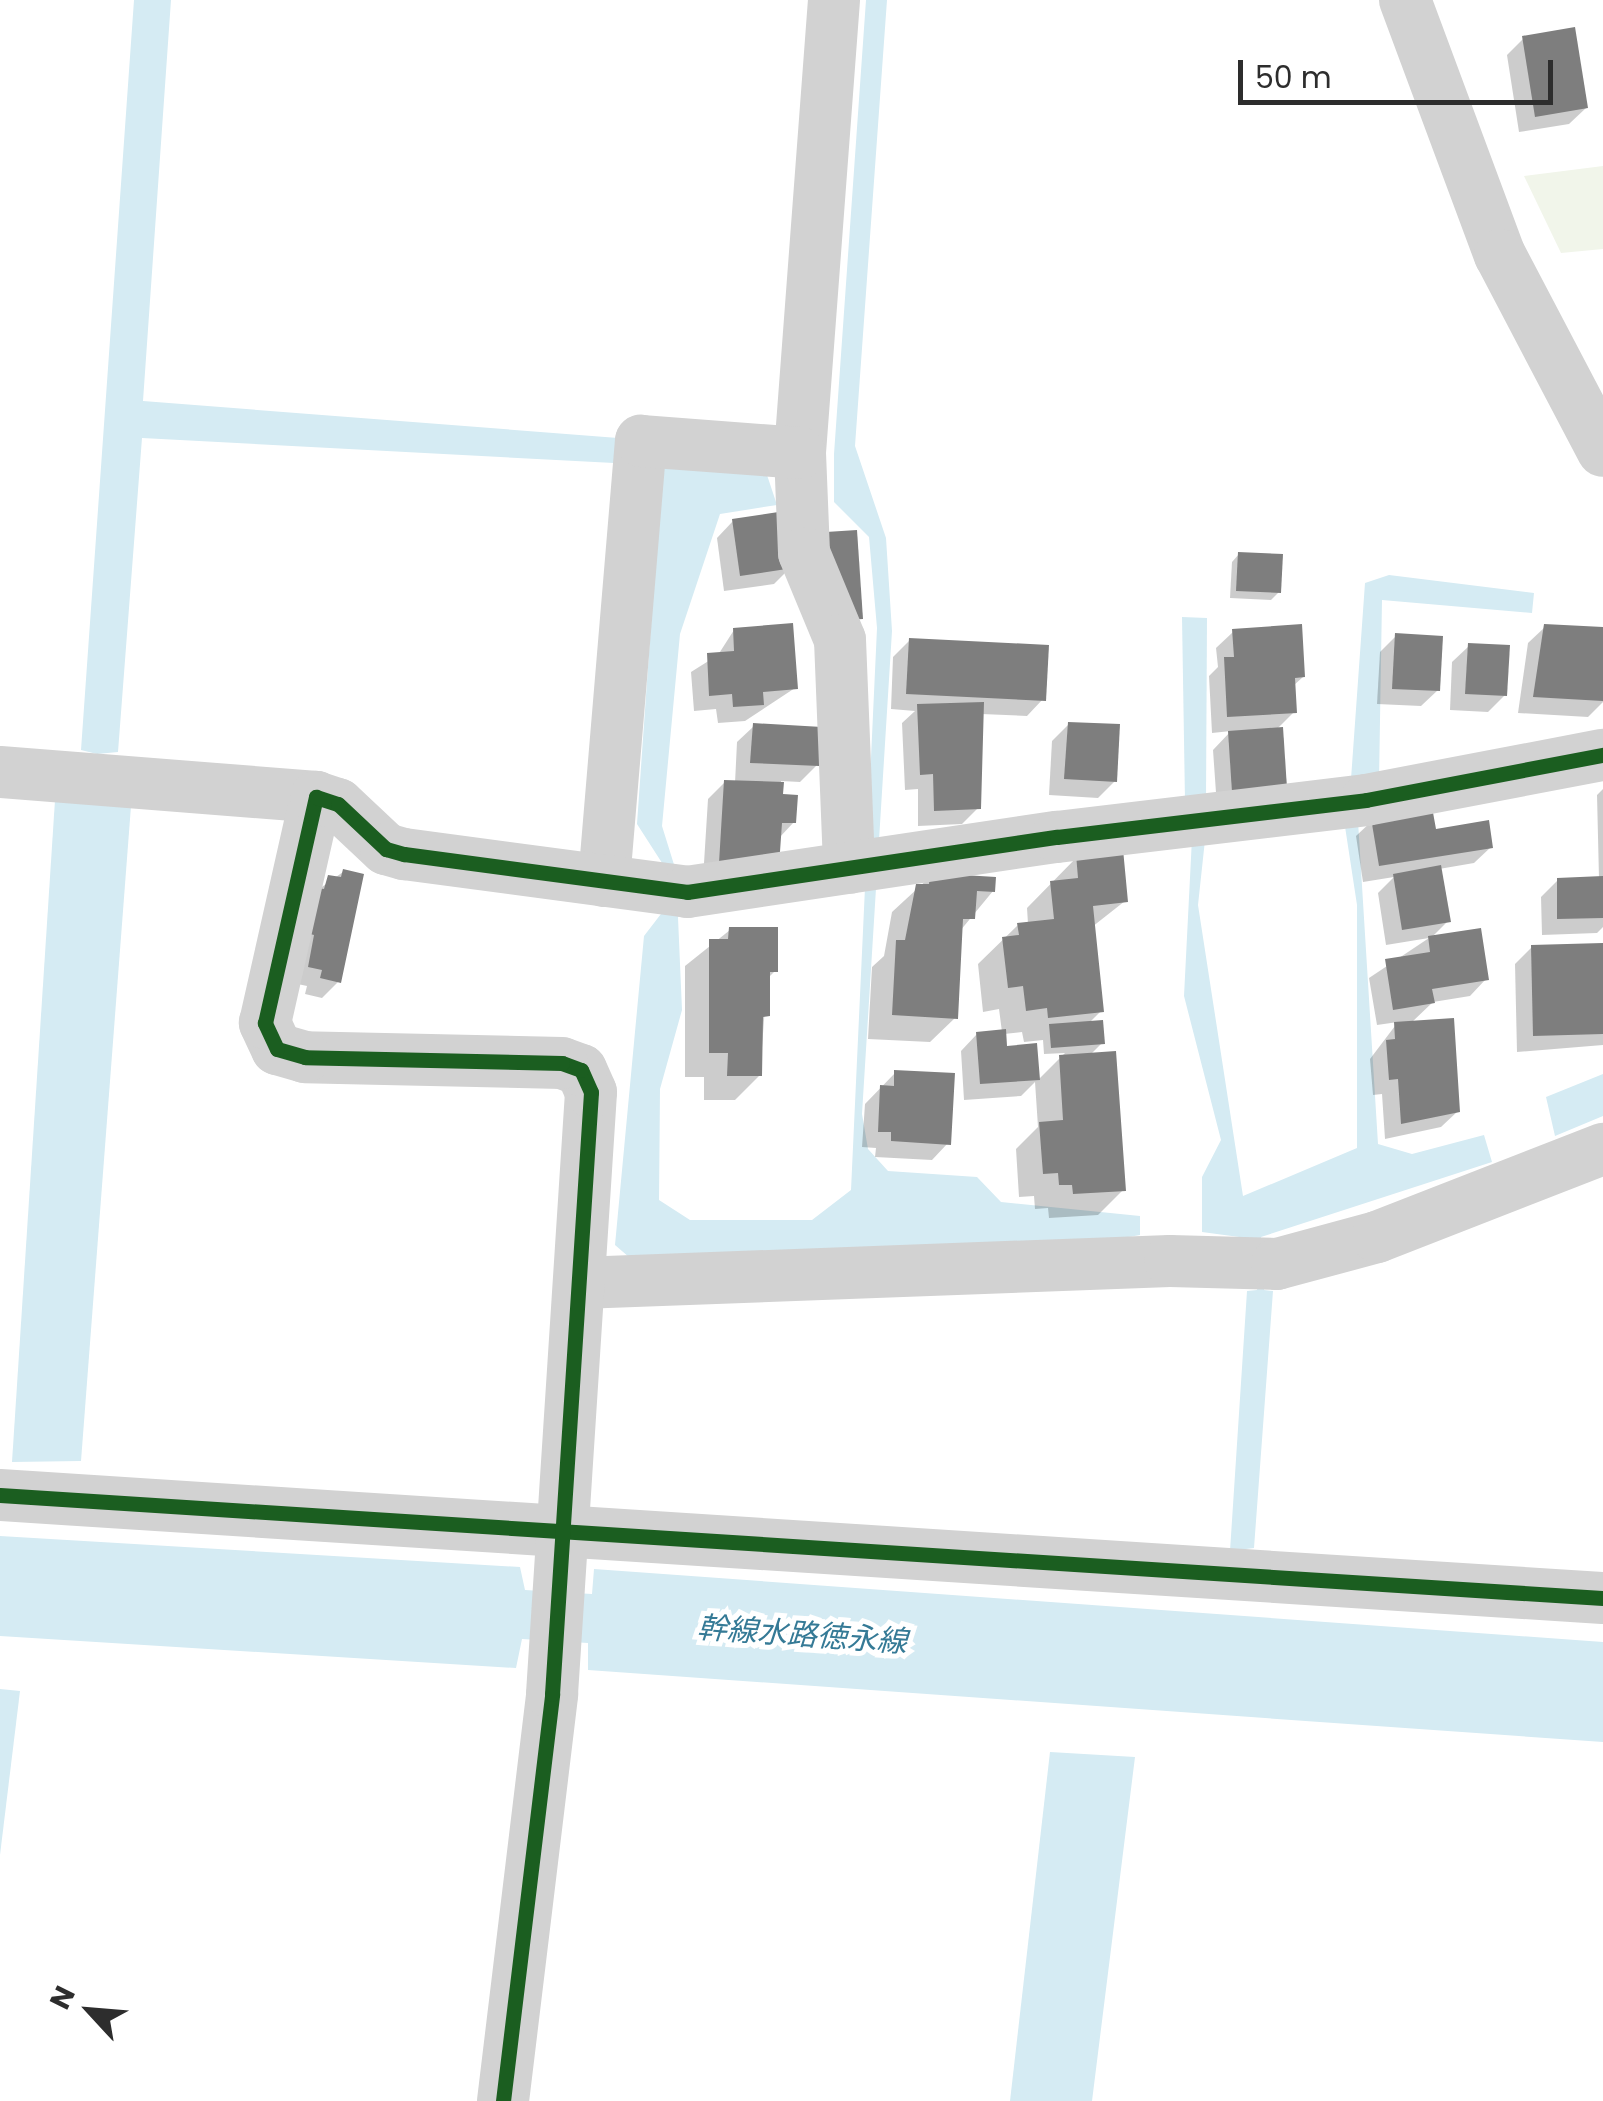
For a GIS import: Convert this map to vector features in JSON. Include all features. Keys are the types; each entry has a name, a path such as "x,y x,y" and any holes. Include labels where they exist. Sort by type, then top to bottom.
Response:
{"street":[{"path":"834,0 800,452 804,553 840,640 872,864"},
{"path":"1404,0 1500,254 1598,434"},
{"path":"604,880 640,442 800,452"},
{"path":"0,772 316,797 338,804 386,849 404,854 671,892 1366,800 1603,755"},
{"path":"316,797 265,1023 277,1049 305,1057 562,1063 581,1070 591,1092 555,1654 502,2101"},
{"path":"580,1283 1170,1262 1262,1265 1377,1237 1603,1148"},
{"path":"0,1495 1603,1598"}],"shaded area":[{"path":"1603,166 1603,249 1561,253 1524,176"}],"water":[{"path":"134,0 171,0 143,401 618,438 614,463 142,438 118,752 97,754 81,750"},
{"path":"866,0 887,0 855,446 886,538 892,631 862,1114 868,1149 888,1171 977,1177 1001,1202 1140,1216 1140,1235 1056,1250 637,1264 615,1245 644,936 664,910 664,866 637,824 662,468 767,475 777,505 720,514 680,634 662,826 676,871 682,1010 660,1089 659,1200 690,1220 812,1220 851,1190 877,628 869,537 834,502 834,454"},
{"path":"1389,575 1534,593 1532,613 1382,600 1379,781 1351,779 1365,583"},
{"path":"1182,617 1207,618 1206,799 1185,801"},
{"path":"55,800 131,806 81,1461 12,1462"},
{"path":"1344,820 1358,821 1378,1144 1412,1154 1484,1135 1492,1162 1261,1237 1264,1290 1273,1291 1254,1548 1230,1551 1247,1291 1257,1290 1254,1239 1202,1232 1202,1177 1221,1140 1184,996 1192,838 1205,840 1198,905 1243,1196 1357,1148 1357,905"},
{"path":"1603,1074 1603,1116 1555,1136 1546,1097"},
{"name":"幹線水路徳永線","path":"0,1536 520,1567 525,1590 592,1594 594,1569 1603,1642 1603,1742 588,1670 588,1643 522,1639 516,1668 0,1636"},
{"path":"0,1689 20,1691 0,1855"},
{"path":"1050,1752 1135,1757 1092,2101 1010,2101"}],"building":[{"path":"1575,27 1588,108 1535,117 1522,36"},
{"path":"785,511 793,568 740,576 732,519"},
{"path":"857,530 863,619 846,620 830,581 826,532"},
{"path":"1238,552 1283,554 1281,593 1236,591"},
{"path":"793,623 798,689 763,692 764,705 733,707 732,694 709,696 707,653 734,651 733,628"},
{"path":"1302,624 1305,677 1295,678 1297,713 1227,717 1224,657 1234,657 1232,629"},
{"path":"1544,624 1603,627 1603,701 1533,697"},
{"path":"1395,633 1443,636 1440,691 1392,689"},
{"path":"909,638 1049,645 1046,701 906,694"},
{"path":"1468,643 1510,645 1507,696 1465,694"},
{"path":"984,702 981,809 934,811 933,774 920,775 917,704"},
{"path":"1068,722 1120,724 1117,782 1064,779"},
{"path":"753,723 822,727 819,766 750,763"},
{"path":"1283,727 1287,788 1232,792 1228,731"},
{"path":"724,780 784,782 783,794 798,795 796,823 782,823 779,866 719,863"},
{"path":"1432,807 1436,829 1489,820 1493,848 1379,866 1371,818"},
{"path":"1123,849 1128,902 1093,906 1104,1012 1048,1018 1047,1008 1026,1011 1023,986 1008,988 1002,937 1019,935 1017,923 1054,919 1050,881 1078,878 1076,854"},
{"path":"1441,865 1451,922 1402,930 1393,874"},
{"path":"343,869 364,874 341,983 320,978 322,970 308,967 314,935 306,933 316,888 324,889 328,875 341,877"},
{"path":"930,873 996,877 995,892 977,891 975,919 963,919 958,1019 892,1015 896,940 905,940 916,884 929,884"},
{"path":"1603,876 1603,918 1557,919 1557,878"},
{"path":"729,927 778,927 778,972 770,972 770,1016 763,1017 762,1076 727,1076 728,1053 709,1053 709,939 728,939"},
{"path":"1481,928 1489,980 1432,989 1435,1003 1393,1010 1385,959 1430,952 1428,936"},
{"path":"1603,943 1603,1034 1533,1036 1531,945"},
{"path":"1454,1018 1460,1112 1401,1124 1398,1079 1389,1080 1386,1040 1395,1039 1394,1022"},
{"path":"1103,1020 1105,1044 1051,1048 1049,1024"},
{"path":"1006,1029 1007,1046 1037,1043 1040,1080 980,1084 976,1032"},
{"path":"1116,1051 1126,1191 1073,1194 1072,1185 1059,1185 1058,1173 1043,1174 1039,1122 1063,1120 1059,1055"},
{"path":"894,1070 955,1073 951,1145 891,1141 891,1132 878,1132 880,1085 894,1086"}],"cycle path":[{"path":"503,2101 552,1694 591,1092 581,1070 562,1063 305,1057 277,1049 265,1023 316,797 338,804 386,849 404,854 687,892 1057,837 1366,800 1603,755"},
{"path":"0,1495 1603,1598"}]}
